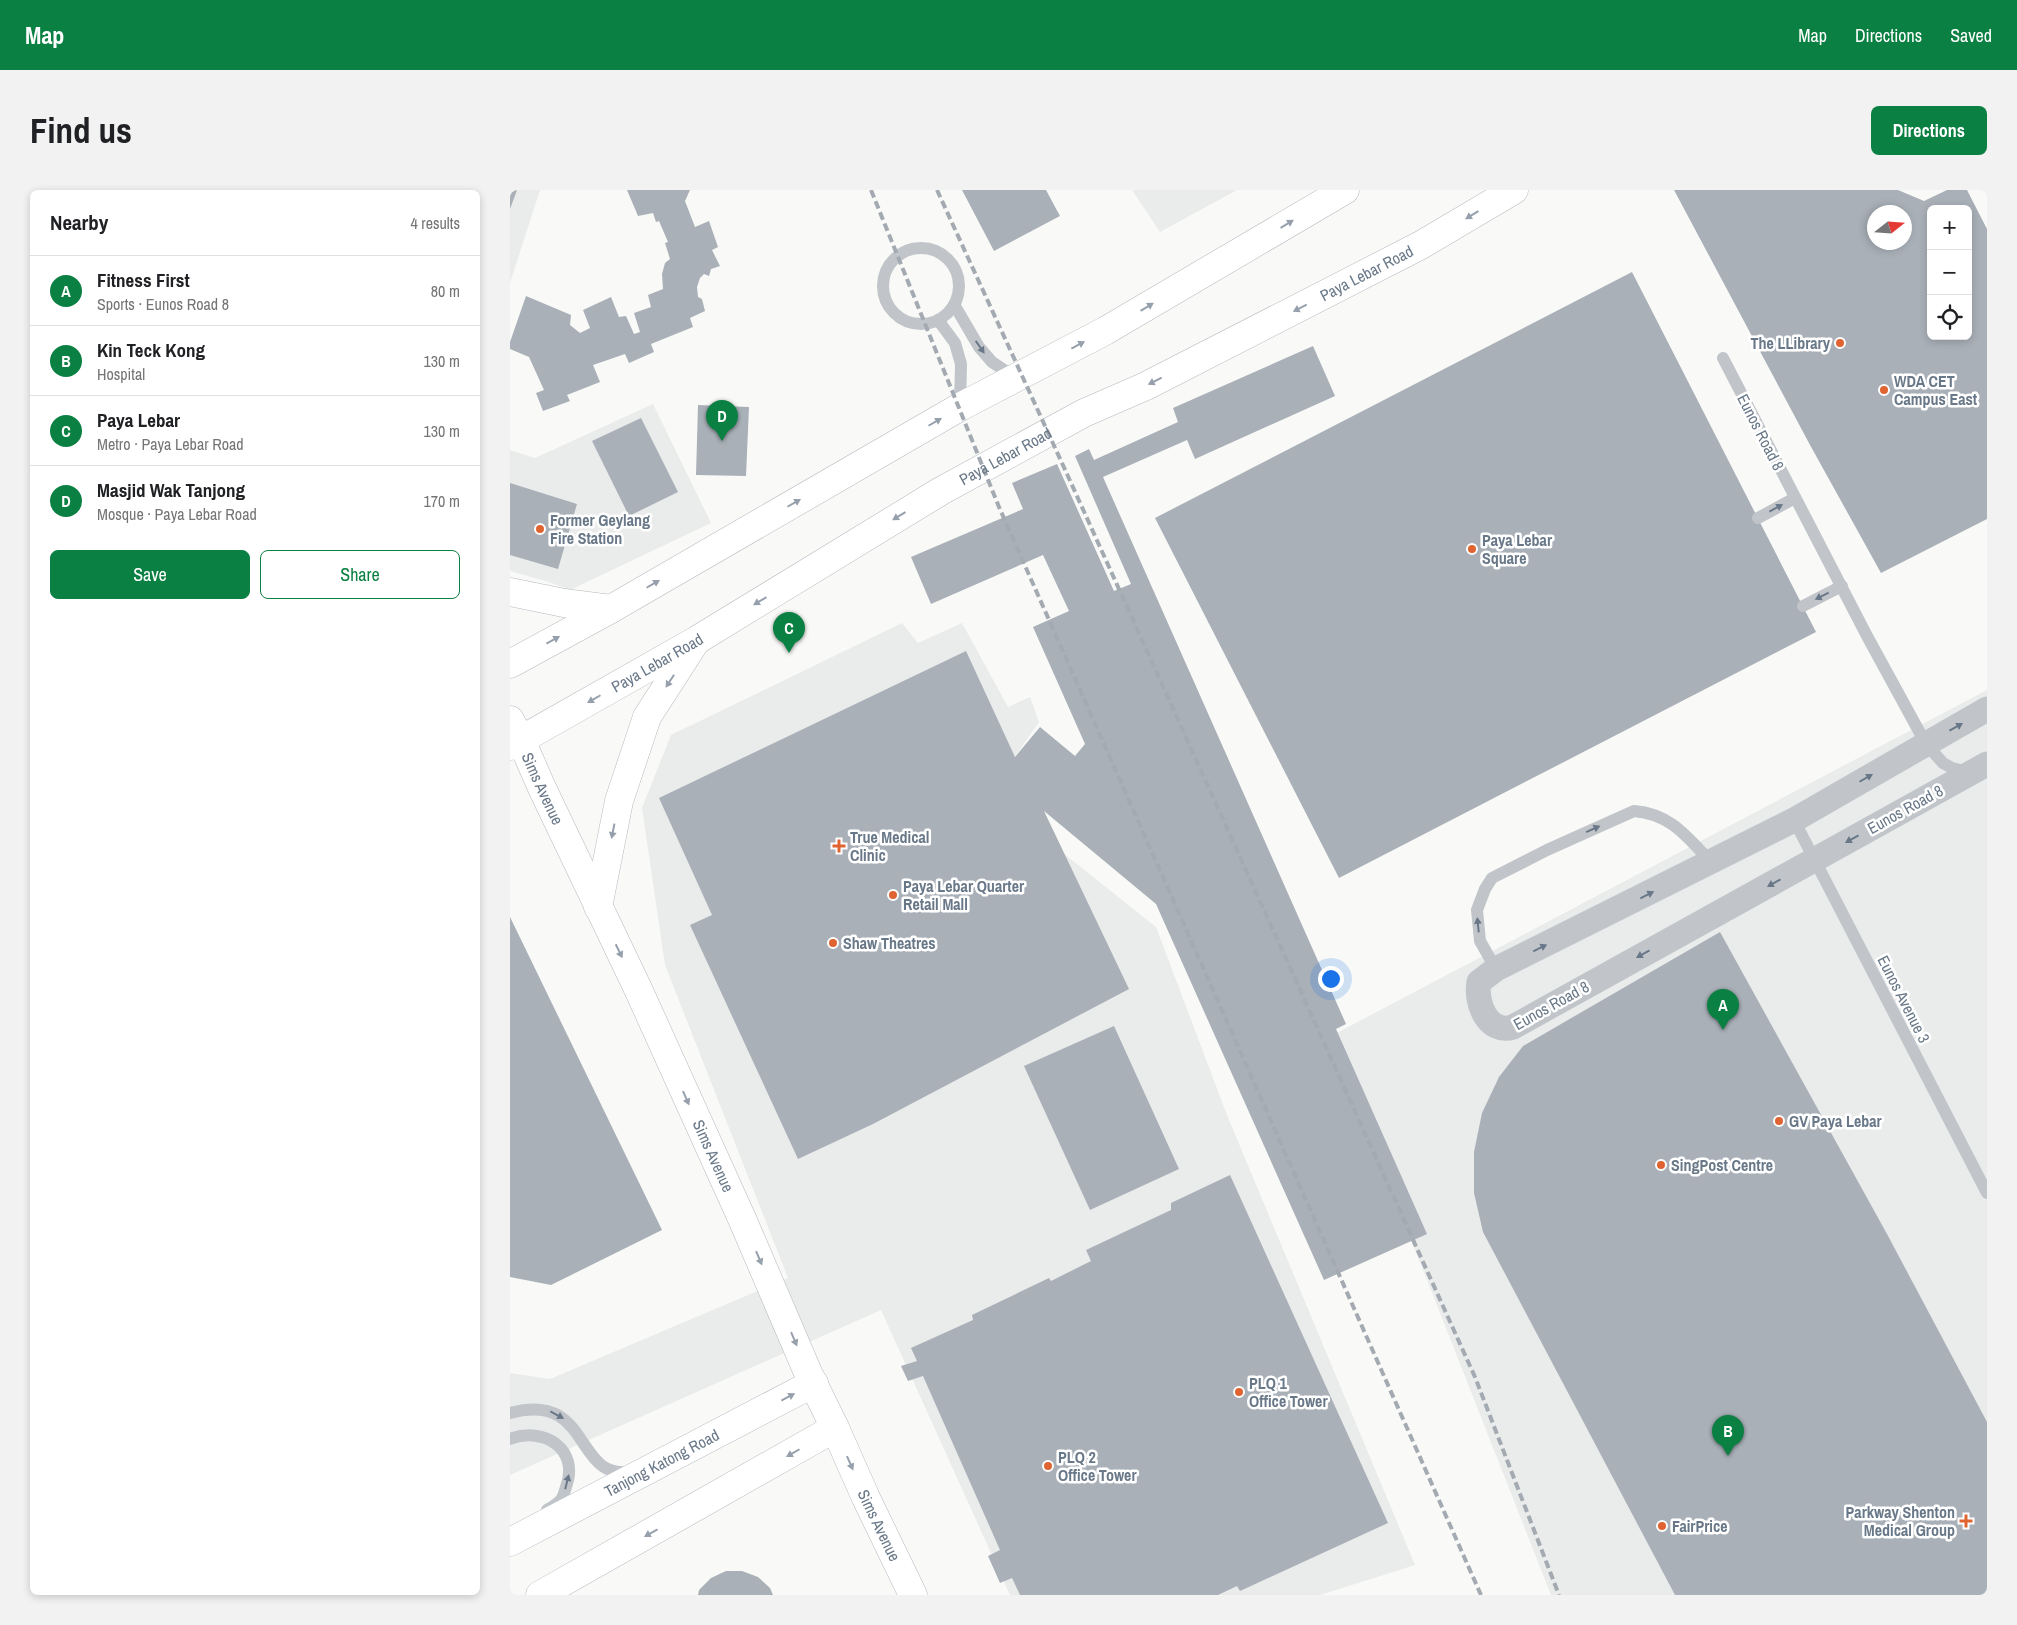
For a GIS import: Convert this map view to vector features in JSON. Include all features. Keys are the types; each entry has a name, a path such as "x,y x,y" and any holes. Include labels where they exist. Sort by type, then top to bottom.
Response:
{"main road":[{"path":"510,664 611,609 960,407 1105,332 1345,190"},
{"name":"Paya Lebar Road","path":"514,735 697,640 940,491 1084,413 1146,386 1421,245 1514,190"},
{"path":"510,592 564,603 611,609"},
{"path":"598,906 618,801 647,717 697,640"},
{"name":"Sims Avenue","path":"514,735 639,991 866,1498 913,1595"},
{"name":"Tanjong Katong Road","path":"510,1541 814,1383"},
{"path":"540,1595 835,1428"}],"street":[{"name":"Eunos Road 8","path":"1979,768 1507,1029 1502,1030 1491,1023 1478,1002 1479,982 1496,969 1794,820 1987,710"}],"lane":[{"path":"919,248 932,250 943,255 952,264 957,275 958,298 955,306 938,320 929,324 905,321 895,314 887,303 884,279 889,267 897,257 907,251 919,248"},
{"path":"955,306 978,347 992,362 1016,378"},
{"path":"938,320 955,343 961,364 960,407"},
{"name":"Eunos Road 8","path":"1723,358 1926,744"},
{"path":"1758,518 1795,498"},
{"path":"1803,606 1842,586"},
{"path":"1926,744 1943,763 1952,768 1979,768"},
{"path":"1496,969 1480,941 1477,910 1485,889 1492,878 1547,850 1634,811 1647,812 1665,818 1683,832 1711,862"},
{"name":"Eunos Avenue 3","path":"1794,820 1987,1193"},
{"path":"510,1413 539,1409 553,1412 572,1427 596,1462 612,1471 630,1472 670,1458"},
{"path":"510,1439 520,1435 535,1434 552,1440 565,1453 570,1467 562,1499 510,1541"}],"shaded area":[{"path":"510,190 540,190 510,283"},
{"path":"1132,190 1237,190 1160,232"},
{"path":"653,404 711,523 570,590 510,571 510,450 535,458"},
{"path":"902,623 918,643 962,623 1008,707 1030,697 1039,722 989,794 1156,927 1227,1115 1415,1565 1320,1595 1010,1595 881,1310 510,1475 510,1373 550,1379 788,1278 665,965 642,808 671,735"},
{"path":"1987,690 1987,1595 1551,1595 1331,1036"}],"building":[{"path":"510,190 517,190 510,209"},
{"path":"627,190 690,190 685,201 695,227 709,221 718,247 712,250 720,266 711,269 709,276 704,274 700,278 697,287 698,297 702,299 705,311 690,318 693,327 651,344 654,352 629,363 625,354 593,365 600,382 567,395 570,401 543,411 536,393 544,390 529,357 510,349 510,342 526,296 571,315 570,325 580,333 590,328 583,310 611,297 619,317 626,316 634,334 640,332 634,313 651,307 648,295 663,289 662,274 665,263 670,259 665,243 668,242 659,221 656,222 653,213 638,216"},
{"path":"962,190 1046,190 1060,216 994,251"},
{"name":"WDA CET Campus East","path":"1674,190 1898,190 1924,201 1947,190 1967,190 1987,229 1987,519 1881,573 1810,445"},
{"name":"Paya Lebar Square","path":"1632,272 1816,632 1339,878 1155,518"},
{"path":"1313,346 1335,396 1195,459 1187,440 1103,477 1346,1024 1336,1029 1427,1234 1324,1280 1156,904 1044,811 1129,989 873,1124 798,1159 690,925 712,915 659,798 966,651 1015,757 1040,727 1075,756 1085,744 1033,627 1069,611 1043,555 931,604 911,557 1023,509 1012,483 1057,464 1114,591 1131,584 1075,456 1089,449 1094,460 1178,422 1173,408"},
{"path":"698,405 749,407 746,476 696,475"},
{"path":"641,418 678,492 629,516 592,441"},
{"name":"Former Geylang Fire Station","path":"510,483 577,504 558,569 510,555"},
{"path":"510,917 662,1230 551,1285 510,1277"},
{"name":"SingPost Centre","path":"1720,932 1887,1234 1987,1422 1987,1595 1675,1595 1483,1232 1474,1193 1474,1152 1482,1113 1499,1077 1523,1046"},
{"path":"1114,1026 1179,1169 1090,1210 1024,1066"},
{"path":"1230,1175 1388,1523 1240,1591 1237,1586 1218,1595 1020,1595 1012,1578 1000,1583 988,1556 1000,1550 923,1376 908,1381 901,1366 917,1361 911,1348 973,1320 972,1315 1049,1278 1051,1281 1091,1261 1086,1250 1171,1210 1171,1203"},
{"path":"726,1571 742,1571 758,1577 770,1588 773,1595 698,1595 699,1590 711,1578"}],"railway":[{"path":"871,190 999,507 1481,1595"},
{"path":"937,190 1475,1377 1559,1595"}],"place":[{"name":"The LLibrary","path":"1840,343"},
{"name":"WDA CET Campus East","path":"1884,390"},
{"name":"Masjid Wak Tanjong","path":"722,441"},
{"name":"Former Geylang Fire Station","path":"540,529"},
{"name":"Paya Lebar Square","path":"1472,549"},
{"name":"Paya Lebar","path":"789,653"},
{"name":"True Medical Clinic","path":"839,846"},
{"name":"Paya Lebar Quarter Retail Mall","path":"893,895"},
{"name":"Shaw Theatres","path":"833,943"},
{"name":"Fitness First","path":"1723,1030"},
{"name":"GV Paya Lebar","path":"1779,1121"},
{"name":"SingPost Centre","path":"1661,1165"},
{"name":"PLQ 1 Office Tower","path":"1239,1392"},
{"name":"Kin Teck Kong","path":"1728,1456"},
{"name":"PLQ 2 Office Tower","path":"1048,1466"},
{"name":"Parkway Shenton Medical Group","path":"1966,1521"},
{"name":"FairPrice","path":"1662,1526"}]}
